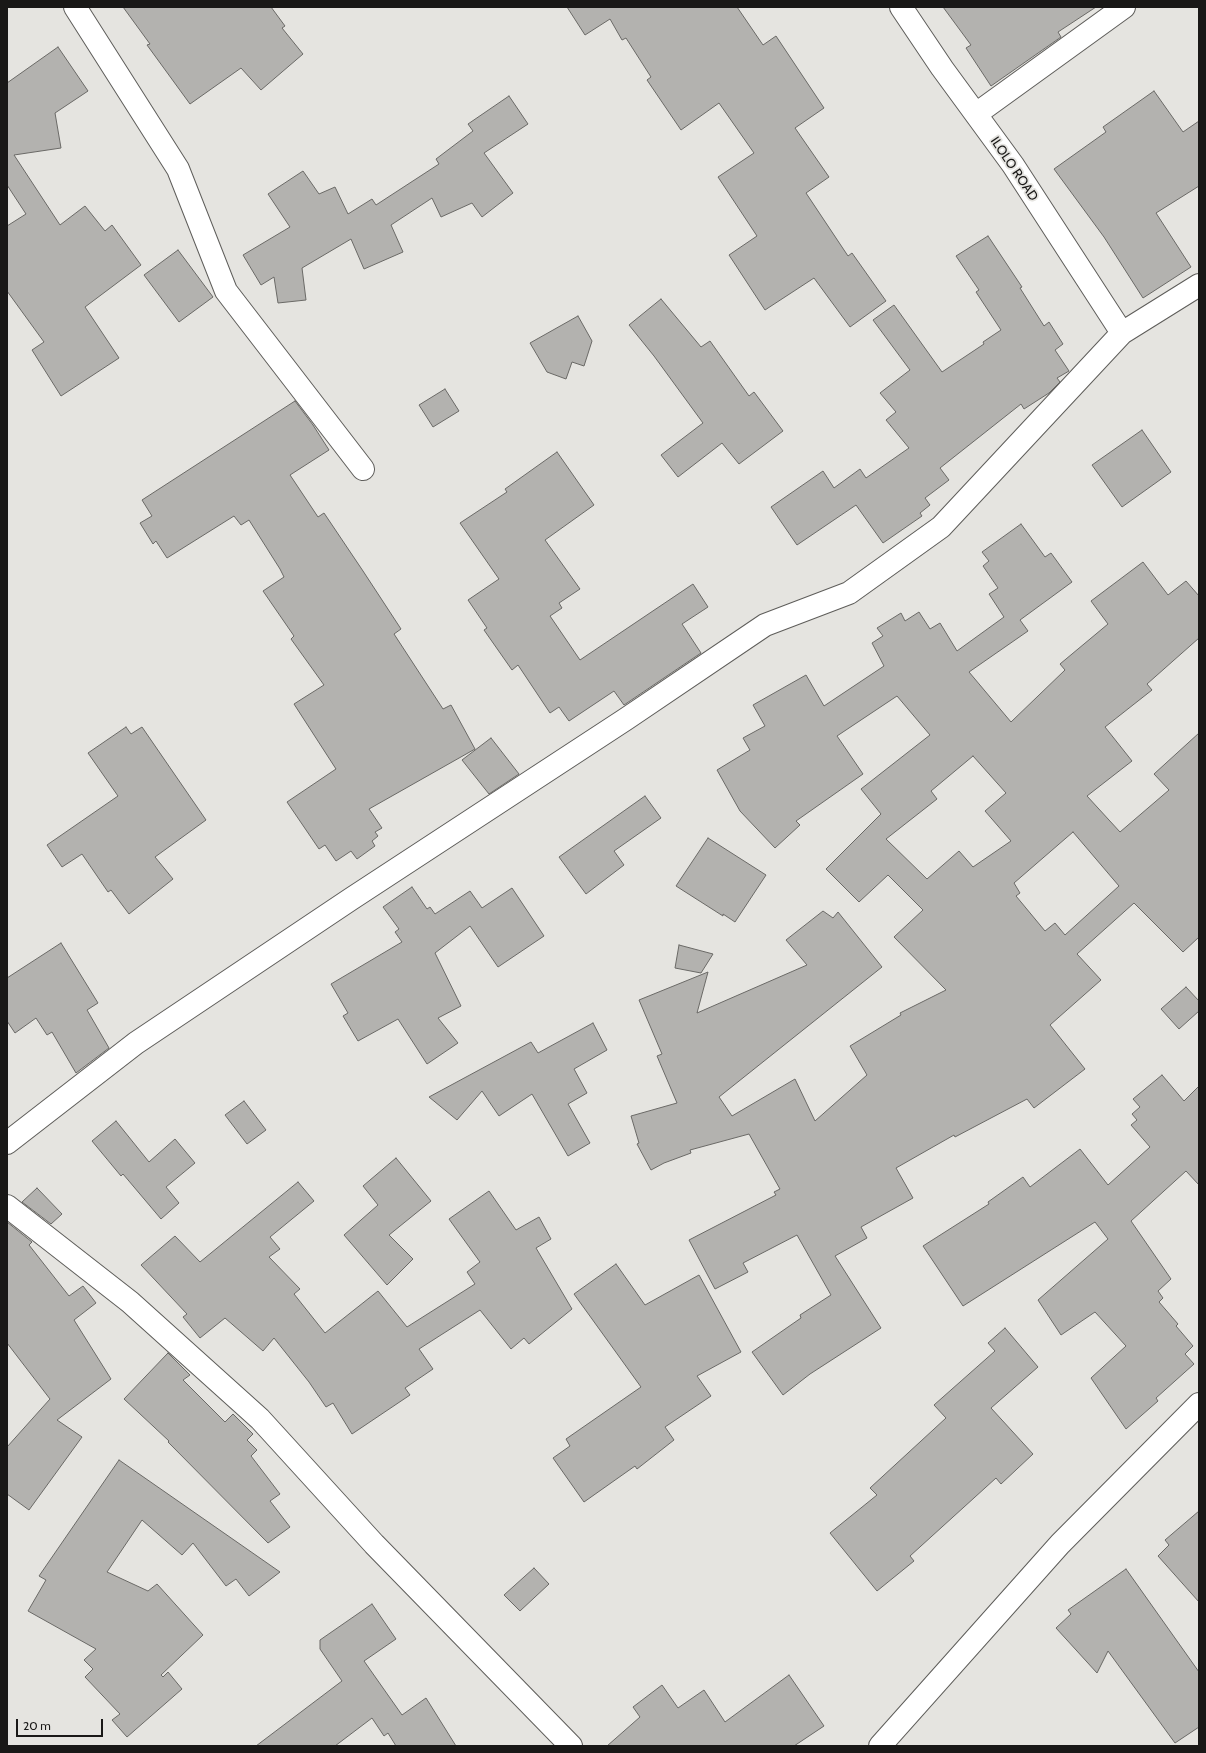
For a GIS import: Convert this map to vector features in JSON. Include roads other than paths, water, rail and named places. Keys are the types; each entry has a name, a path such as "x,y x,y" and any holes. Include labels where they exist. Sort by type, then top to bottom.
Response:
{"street":[{"path":"75,7 178,169 226,290 363,469"},
{"name":"ILOLO ROAD","path":"900,7 1013,165 1122,333"},
{"path":"976,114 1124,7"},
{"path":"7,1143 136,1043 351,899 626,719 765,625 849,593 941,527 1122,333 1199,286"},
{"path":"7,1206 130,1302 260,1419 374,1544 571,1746"},
{"path":"880,1746 1060,1544 1199,1404"}]}
